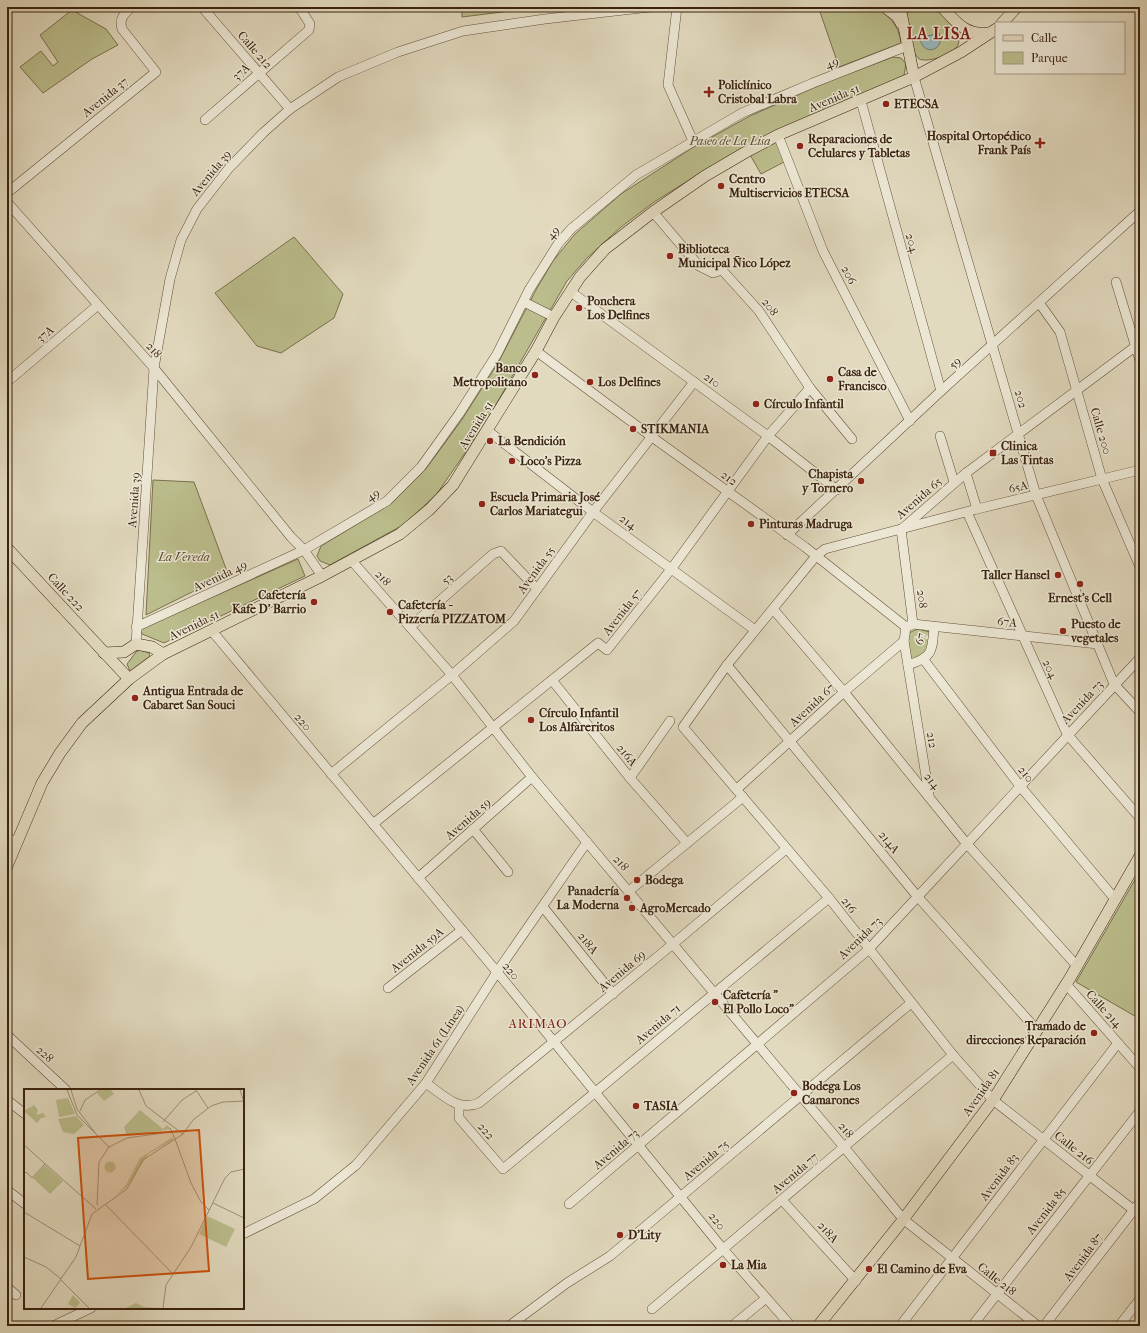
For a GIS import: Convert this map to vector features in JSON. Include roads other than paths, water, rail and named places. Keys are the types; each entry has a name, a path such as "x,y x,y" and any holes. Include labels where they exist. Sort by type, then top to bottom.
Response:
{"main road":[{"path":"885,7 897,16 903,26"},
{"path":"900,7 914,77"},
{"path":"942,7 962,28 979,34 992,31"},
{"path":"1003,22 1017,7"},
{"path":"962,28 962,51"},
{"name":"Avenida 51","path":"7,866 12,840 42,783 60,753 82,723 129,679 163,654 352,561 400,534 429,510 453,485 488,431 536,351 554,317 595,258 653,212 705,176 778,135 861,101 914,77 962,51 992,31"},
{"path":"907,46 917,63 933,66"},
{"name":"Calle 222","path":"7,548 129,679"},
{"path":"120,670 121,658 124,652 136,644 152,647 163,654"},
{"path":"104,653 124,652"},
{"name":"Avenida 81","path":"818,1326 856,1281 993,1100 1077,966 1140,856"}],"street":[{"name":"Avenida 37","path":"7,193 156,72 122,29 120,23 122,16 132,7"},
{"name":"Calle 212","path":"202,7 290,109"},
{"name":"37A","path":"205,120 259,72 310,30 310,24 299,7"},
{"name":"Avenida 39","path":"136,644 154,368 170,279 181,240 196,209 229,168 262,133 290,109 338,78 398,52 463,31 573,11 650,7"},
{"path":"678,7 668,85 694,141"},
{"name":"49","path":"314,545 387,501 421,468 459,414 497,354 524,302 558,244 572,229 636,175 742,113 907,46"},
{"name":"202","path":"914,77 1036,495 1114,684 1140,712"},
{"name":"204","path":"861,101 941,391"},
{"name":"206","path":"778,135 823,251 910,421"},
{"name":"218","path":"7,202 154,368 291,537 304,550 322,576"},
{"name":"59","path":"787,535 837,490 941,391 1040,304 1140,211"},
{"name":"208","path":"653,212 699,266 713,273 722,270 759,311 810,388 852,439"},
{"path":"1116,282 1138,345 1140,361"},
{"name":"210","path":"571,292 768,436 837,490"},
{"path":"524,302 554,317"},
{"name":"37A","path":"7,382 98,304"},
{"name":"Calle 200","path":"1040,304 1060,332 1102,479 1140,567"},
{"name":"Avenida 65","path":"683,727 727,665 816,556 825,549 901,529 954,482 1138,345"},
{"name":"212","path":"536,351 910,626"},
{"name":"Avenida 55","path":"331,774 514,622 593,512 694,382"},
{"name":"Avenida 57","path":"373,824 598,643 607,650 672,568 768,436 810,388"},
{"name":"214","path":"488,431 593,512 672,568 755,630"},
{"path":"940,436 954,482"},
{"name":"65A","path":"901,529 977,509 1140,470"},
{"path":"966,473 977,509"},
{"name":"204","path":"967,512 1067,734 1140,818"},
{"name":"208","path":"901,529 910,626"},
{"name":"Avenida 49","path":"136,627 314,545"},
{"name":"53","path":"410,628 493,554 501,551 537,589"},
{"name":"218","path":"352,561 452,675 532,777 715,992 903,1220"},
{"name":"214","path":"773,609 844,692 966,843 1077,966"},
{"name":"67A","path":"910,626 934,627 1098,644"},
{"name":"67","path":"904,641 910,626"},
{"name":"67","path":"908,665 924,660 932,648 934,627"},
{"name":"220","path":"212,631 497,972 765,1299 791,1326"},
{"name":"212","path":"904,641 930,797"},
{"name":"Avenida 67","path":"629,890 687,843 740,793 790,741 844,692 904,641"},
{"name":"Avenida 73","path":"569,1204 868,950 1067,734 1140,658"},
{"name":"210","path":"924,660 1020,786 1115,899"},
{"name":"214A","path":"727,665 917,896 1037,1030"},
{"name":"216A","path":"552,680 630,778 687,843"},
{"path":"630,778 670,721"},
{"name":"216","path":"683,727 828,898 953,1055 993,1100"},
{"name":"Avenida 59","path":"418,878 532,777"},
{"path":"473,829 508,872"},
{"name":"Avenida 61 (Línea)","path":"244,1234 314,1199 356,1165 426,1083 497,972 587,842"},
{"name":"Avenida 69","path":"459,1106 470,1107 479,1103 613,994 786,848"},
{"name":"Avenida 71","path":"503,1169 828,898"},
{"name":"218A","path":"543,907 613,994"},
{"name":"Avenida 59A","path":"388,988 462,930"},
{"name":"Calle 214","path":"1066,984 1140,1068"},
{"name":"Avenida 75","path":"509,1326 567,1284 610,1256 911,1003"},
{"name":"228","path":"7,1035 65,1089"},
{"name":"Avenida 83","path":"900,1326 1118,1043"},
{"name":"Avenida 77","path":"652,1309 953,1055"},
{"path":"426,1083 459,1106"},
{"path":"7,1100 24,1113"},
{"name":"Calle 216","path":"993,1100 1137,1212"},
{"name":"222","path":"459,1106 459,1118 503,1169"},
{"name":"Avenida 85","path":"972,1326 1140,1111"},
{"path":"7,1190 24,1203"},
{"name":"218A","path":"782,1200 856,1281"},
{"name":"Avenida 87","path":"1044,1326 1137,1212 1140,1202"},
{"name":"Calle 218","path":"903,1220 1038,1326"},
{"path":"7,1288 16,1295"},
{"path":"732,1326 765,1299"},
{"path":"1119,1326 1140,1299"},
{"path":"53,1326 89,1309"}],"water":[{"path":"939,33 940,39 937,48 929,50 925,48 920,38"}],"place":[{"name":"Policlínico Cristobal Labra","path":"709,92"},
{"name":"ETECSA","path":"886,104"},
{"name":"Hospital Ortopédico Frank País","path":"1040,143"},
{"name":"Reparaciones de Celulares y Tabletas","path":"800,146"},
{"name":"Centro Multiservicios ETECSA","path":"721,186"},
{"name":"Biblioteca Municipal Ñico López","path":"670,256"},
{"name":"Ponchera Los Delfines","path":"579,308"},
{"name":"Banco Metropolitano","path":"535,375"},
{"name":"Casa de Francisco","path":"830,379"},
{"name":"Los Delfines","path":"590,382"},
{"name":"Círculo Infantil","path":"756,404"},
{"name":"STIKMANIA","path":"633,429"},
{"name":"La Bendición","path":"490,441"},
{"name":"Clinica Las Tintas","path":"993,453"},
{"name":"Loco's Pizza","path":"512,461"},
{"name":"Chapista y Tornero","path":"861,481"},
{"name":"Escuela Primaria José Carlos Mariategui","path":"482,504"},
{"name":"Pinturas Madruga","path":"751,524"},
{"name":"Taller Hansel","path":"1058,575"},
{"name":"Ernest's Cell","path":"1080,584"},
{"name":"Cafetería Kafe D' Barrio","path":"314,602"},
{"name":"Cafetería - Pizzería PIZZATOM","path":"390,612"},
{"name":"Puesto de vegetales","path":"1063,631"},
{"name":"Antigua Entrada de Cabaret San Souci","path":"135,698"},
{"name":"Círculo Infantil Los Alfareritos","path":"531,720"},
{"name":"Bodega","path":"637,880"},
{"name":"Panadería La Moderna","path":"627,898"},
{"name":"AgroMercado","path":"632,908"},
{"name":"Cafetería \" El Pollo Loco\"","path":"715,1002"},
{"name":"Tramado de direcciones Reparación","path":"1094,1033"},
{"name":"Bodega Los Camarones","path":"794,1093"},
{"name":"TASIA","path":"636,1106"},
{"name":"D'Lity","path":"620,1235"},
{"name":"La Mia","path":"723,1265"},
{"name":"El Camino de Eva","path":"869,1269"}],"district":[{"name":"LA LISA","path":"939,33"},
{"name":"ARIMAO","path":"538,1023"}],"park label":[{"name":"Paseo de La Lisa","path":"730,141"},
{"name":"La Vereda","path":"184,557"}]}
